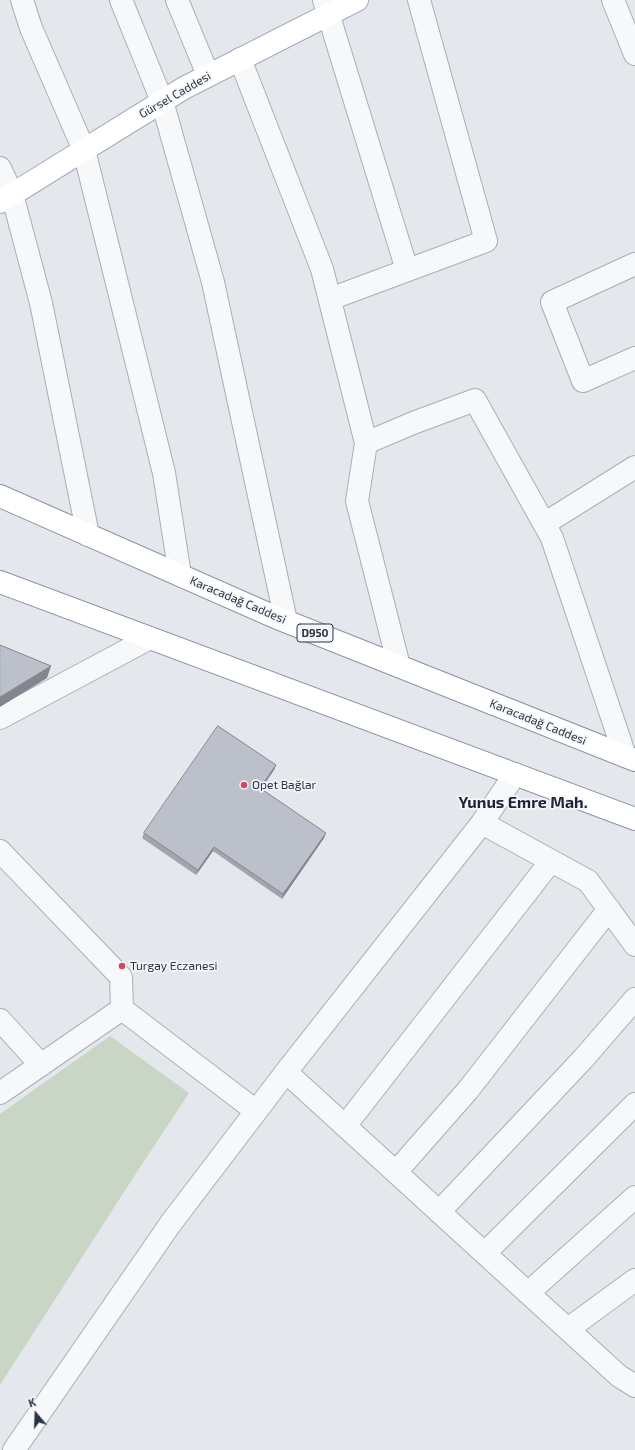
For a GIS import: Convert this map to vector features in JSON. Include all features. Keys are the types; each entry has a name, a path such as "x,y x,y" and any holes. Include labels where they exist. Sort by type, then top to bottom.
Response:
{"main road":[{"name":"Gürsel Caddesi","path":"6,198 162,101 240,59 326,7 357,0"},
{"name":"Karacadağ Caddesi","path":"0,496 286,622 630,758"},
{"path":"0,582 635,819"}],"street":[{"path":"22,0 31,28 84,150 164,473 180,575"},
{"path":"120,0 162,101 213,282 286,622"},
{"path":"177,0 208,75"},
{"path":"330,299 486,241 418,0"},
{"path":"613,0 635,54"},
{"path":"326,7 407,270"},
{"path":"240,59 322,269 330,299 366,443 357,501 399,666"},
{"path":"0,168 6,198 41,303 88,534"},
{"path":"635,264 552,302 583,381 635,358"},
{"path":"366,443 413,422 475,400 552,538 630,758"},
{"path":"544,524 635,467"},
{"path":"0,718 150,638"},
{"path":"14,1450 171,1223 286,1072 482,823 515,774"},
{"path":"482,823 588,881 635,945"},
{"path":"0,851 121,977 122,1009"},
{"path":"345,1126 551,861"},
{"path":"396,1172 468,1090 609,909"},
{"path":"439,1212 583,1059 635,999"},
{"path":"122,1009 256,1111"},
{"path":"0,1093 122,1009"},
{"path":"0,1020 41,1065"},
{"path":"286,1072 568,1329 630,1376"},
{"path":"485,1253 635,1104"},
{"path":"528,1293 635,1197"},
{"path":"568,1329 635,1280"}],"green space":[{"path":"110,1036 189,1093 0,1385 0,1114"}],"building":[{"path":"0,645 51,666 0,697"},
{"path":"218,726 276,765 260,788 326,833 283,894 214,847 198,870 144,833"}],"place":[{"name":"Opet Bağlar","path":"244,785"},
{"name":"Turgay Eczanesi","path":"122,966"}],"district":[{"name":"Yunus Emre Mah.","path":"523,803"}]}
